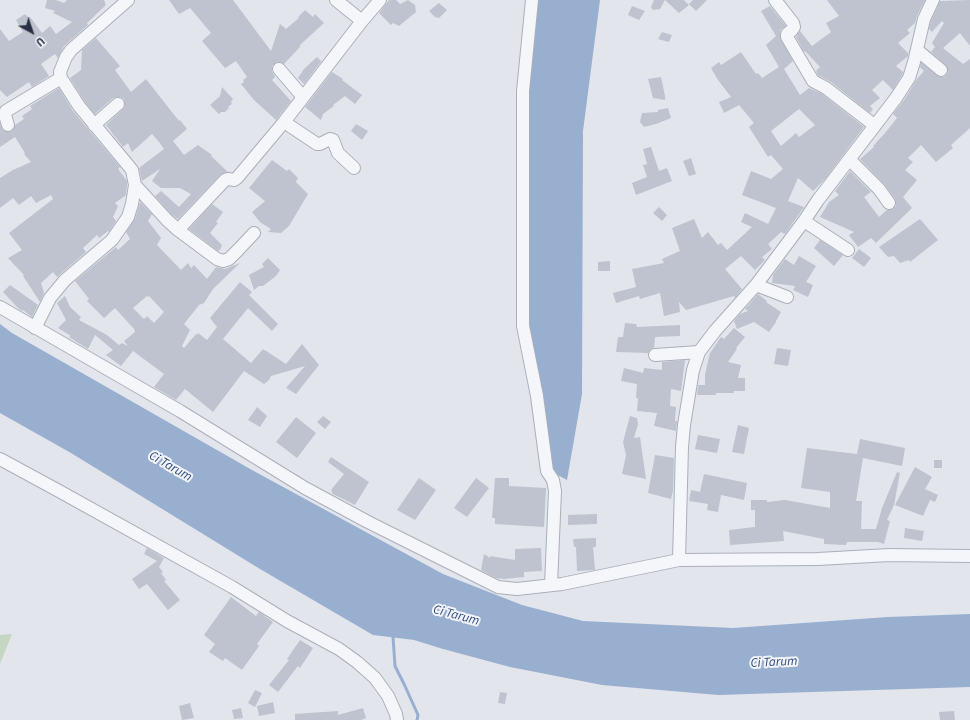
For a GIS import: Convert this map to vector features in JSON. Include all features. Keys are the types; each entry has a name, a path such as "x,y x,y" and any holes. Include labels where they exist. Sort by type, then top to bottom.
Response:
{"street":[{"path":"36,328 45,306 56,291 65,280 112,240 128,217 132,204 135,185 132,170 79,106 61,78 60,72 62,65 71,50 128,0"},
{"path":"336,0 362,21"},
{"path":"178,230 226,179 234,180 237,178 284,122 380,0"},
{"path":"532,0 523,91 523,326 537,396 547,471 552,480 555,491 551,585"},
{"path":"775,0 793,23 794,27 787,34 787,37 814,81 826,88 874,126"},
{"path":"679,560 684,425 693,370 699,352 715,331 756,285 818,200 896,98 909,78 924,19 933,0"},
{"path":"917,50 941,70"},
{"path":"278,69 303,97"},
{"path":"8,125 5,115 6,111 61,78"},
{"path":"94,125 118,104"},
{"path":"284,122 317,144 330,139 332,140 338,153 354,168"},
{"path":"849,159 879,189 889,203"},
{"path":"135,185 178,230 217,259 223,261 229,259 254,233"},
{"path":"804,221 848,250"},
{"path":"756,285 787,297"},
{"path":"0,307 180,411 305,488 368,522 498,587 517,588 551,585 679,560 818,559 888,555 970,556"},
{"path":"655,355 699,352"},
{"path":"0,460 59,490 225,583 287,621 338,649 357,662 375,678 388,696 397,720"}],"green space":[{"path":"12,634 0,664 0,635"}],"water":[{"path":"538,0 600,0 583,131 582,394 567,480 550,471 543,393 531,349 527,309 528,64"},
{"name":"Ci Tarum","path":"0,324 12,333 252,470 443,574 522,605 583,621 733,628 888,617 970,614 970,687 718,695 602,685 510,667 414,640 373,635 260,569 71,453 0,413"}],"building":[{"path":"47,0 56,0 64,3 67,0 104,0 106,5 87,23 88,25 64,46 58,58 55,54 41,64 49,76 32,87 29,82 7,97 0,90 0,29 9,41 23,32 16,20 25,14 30,17 42,33 50,26 56,34 72,22 53,13 55,11 45,8"},
{"path":"169,0 233,0 271,51 280,24 286,29 299,18 298,17 305,10 313,17 315,14 324,23 300,45 300,47 284,64 278,62 272,66 272,71 275,77 272,80 291,101 276,120 254,100 241,84 247,77 236,61 225,68 202,41 211,33 190,8 179,14"},
{"path":"389,0 396,0 400,4 408,0 415,5 416,12 399,26 393,23 391,25 379,13"},
{"path":"654,0 665,0 660,9 653,10 651,7"},
{"path":"665,0 684,0 689,5 679,13"},
{"path":"693,0 707,0 696,11 689,4"},
{"path":"827,0 925,0 915,23 907,30 910,33 898,43 908,53 908,56 896,66 903,72 902,75 893,90 883,80 872,90 880,98 870,106 873,109 870,113 831,82 818,75 816,71 820,67 805,51 804,52 796,37 800,31 812,46 831,32 826,23 839,16"},
{"path":"970,0 970,46 960,33 943,48 963,64 970,59 970,128 951,145 953,148 936,162 921,145 908,158 913,162 905,170 917,180 903,197 912,208 876,243 871,238 858,247 849,235 854,232 820,217 829,202 839,195 835,191 850,171 871,192 864,197 879,217 887,210 893,209 896,206 895,199 885,185 860,159 874,147 873,146 897,118 893,114 924,71 920,67 921,63 939,77 944,77 947,74 948,71 946,65 931,52 935,47 932,43 944,23 942,21 932,32 929,29 940,1"},
{"path":"439,3 447,10 439,18 435,17 429,11"},
{"path":"632,6 645,11 639,20 628,15"},
{"path":"770,6 786,26 780,30 780,37 793,61 784,69 800,95 809,88 822,94 864,127 825,179 813,191 798,178 788,201 804,207 785,234 781,232 768,244 772,249 762,257 765,260 755,270 741,256 725,269 742,289 735,298 734,296 686,310 679,302 680,312 664,316 660,293 640,299 639,296 616,303 613,293 636,287 632,269 664,263 662,259 680,251 672,228 694,219 702,238 708,232 718,245 721,243 727,250 752,227 741,222 745,213 768,224 776,208 742,195 751,171 771,179 783,169 771,155 768,157 749,127 754,123 739,105 724,113 719,102 731,97 711,68 719,62 721,65 741,52 756,74 758,73 762,78 779,67 766,45 776,36 761,11","holes":["799,109 815,125 799,137 796,133 781,146 771,131"]},
{"path":"662,32 672,35 669,42 658,39"},
{"path":"96,38 120,66 115,70 131,92 146,79 187,129 173,141 184,155 198,145 212,155 211,156 228,172 220,175 178,219 172,215 155,196 161,191 179,207 191,194 180,188 161,188 152,181 160,169 142,181 139,168 164,149 159,142 152,134 132,152 128,143 123,147 106,125 123,109 125,106 124,99 120,97 113,98 95,114 85,102 70,78 81,70 82,50"},
{"path":"317,57 321,61 323,59 304,84 298,78 304,69"},
{"path":"332,72 362,95 355,104 345,96 323,114 321,120 305,107"},
{"path":"661,77 665,100 653,98 648,79"},
{"path":"222,87 233,99 231,102 232,104 228,107 229,108 225,112 221,112 219,114 210,105 220,96"},
{"path":"59,88 73,111 120,167 118,169 127,181 127,185 126,195 115,203 118,206 113,217 116,221 109,232 108,231 99,238 97,235 83,248 86,252 57,277 53,272 41,283 44,293 40,302 23,276 24,275 8,258 22,250 9,233 53,199 51,195 36,203 31,196 19,205 13,198 0,208 0,178 31,162 24,154 25,153 15,137 0,147 0,124 3,130 10,132 13,130 15,125 24,119 22,116 32,109 30,106"},
{"path":"668,108 671,118 644,127 640,122 642,113 658,112 658,110"},
{"path":"356,124 368,131 362,140 351,131"},
{"path":"651,147 659,171 667,168 672,181 636,195 632,183 647,177 643,165 647,164 643,149"},
{"path":"691,158 696,174 689,176 683,161"},
{"path":"272,160 287,171 289,169 298,178 296,182 308,194 289,226 281,233 268,232 271,229 260,222 252,212 265,201 249,188"},
{"path":"140,202 152,214 148,221 161,238 157,245 181,270 188,263 191,268 194,265 207,279 216,267 225,269 240,263 213,289 204,303 199,305 184,324 190,330 182,346 184,348 198,333 207,340 217,327 210,318 240,282 252,292 249,295 278,324 272,331 248,308 223,339 251,363 263,349 286,364 302,344 319,365 296,394 286,388 305,366 271,376 264,384 244,371 213,412 185,389 176,400 154,387 164,374 133,351 121,366 106,355 113,350 95,335 88,349 58,328 66,320 57,303 65,296 70,307 81,317 79,320 107,335 119,345 122,343 128,346 124,341 135,332 134,329 115,308 104,318 87,301 89,299 75,281 116,247 118,250 130,239 126,232 135,219","holes":["147,296 149,296 164,312 154,323 147,316 144,319 133,308"]},
{"path":"212,204 223,212 216,222 218,223 210,233 222,245 218,251 189,229"},
{"path":"659,207 667,215 662,221 653,213"},
{"path":"920,219 938,240 910,262 909,260 900,263 894,256 888,257 879,247"},
{"path":"820,240 843,255 834,266 814,248"},
{"path":"859,249 871,258 864,267 852,258"},
{"path":"799,256 816,266 806,282 813,285 808,297 793,290 795,286 772,283 773,275 785,259 794,265"},
{"path":"268,258 280,270 276,276 263,286 259,286 254,290 249,275 264,267 262,264"},
{"path":"610,261 610,271 598,271 598,262"},
{"path":"10,285 38,305 32,317 18,308 3,292"},
{"path":"758,294 767,301 766,302 781,312 776,322 769,332 754,322 737,329 734,321 740,314 748,311 745,309"},
{"path":"625,323 636,324 637,327 680,325 680,336 655,337 654,348 648,353 616,352 618,337 623,337"},
{"path":"734,328 745,337 736,348 737,349 728,362 741,365 738,378 745,378 745,391 734,391 734,393 716,393 716,395 697,395 698,385 705,385 705,374 710,353 721,337 724,339"},
{"path":"777,348 791,350 788,366 774,364"},
{"path":"685,360 681,391 671,389 670,406 676,407 676,431 654,426 657,413 637,411 637,384 621,381 624,368 643,373 644,368 662,370 662,362"},
{"path":"257,407 267,416 260,427 248,420"},
{"path":"323,416 331,422 325,429 317,422"},
{"path":"630,416 637,418 638,424 634,438 640,437 646,479 622,474 626,455 623,442"},
{"path":"296,417 316,433 297,458 276,442"},
{"path":"738,425 749,428 744,454 732,452"},
{"path":"698,435 720,439 717,453 695,449"},
{"path":"860,439 905,448 902,466 863,458 856,501 862,501 861,529 876,529 882,508 897,472 900,473 894,505 887,520 890,521 884,544 878,542 847,542 846,545 824,544 824,539 783,531 784,541 730,545 729,530 755,527 755,510 751,510 751,500 767,500 767,502 785,500 830,508 830,492 801,488 807,448 857,454"},
{"path":"655,455 674,458 673,491 671,499 648,493"},
{"path":"331,457 369,482 355,505 333,494 331,490 344,474 328,462"},
{"path":"934,460 942,460 942,468 934,468"},
{"path":"915,467 932,477 925,489 938,495 935,502 930,500 923,516 895,505"},
{"path":"704,474 747,483 744,500 721,495 718,512 707,510 708,504 689,501 691,490 700,492"},
{"path":"419,478 436,490 415,520 397,510"},
{"path":"476,478 489,488 467,517 454,508"},
{"path":"495,478 509,478 509,486 546,488 544,527 495,524 495,518 492,518"},
{"path":"597,514 597,524 568,525 568,515"},
{"path":"905,528 924,531 922,541 904,538"},
{"path":"596,538 596,547 593,547 595,570 577,571 576,547 574,547 573,539"},
{"path":"147,548 164,558 159,567 166,580 164,581 180,600 168,610 147,584 139,589 132,579 157,561 144,554"},
{"path":"541,548 542,571 524,572 524,577 504,579 496,578 481,570 484,554 490,558 490,556 515,560 515,549"},
{"path":"231,597 256,616 259,612 273,622 257,644 259,646 242,670 225,658 223,661 209,652 215,644 204,635"},
{"path":"300,640 313,648 300,668 298,666 278,692 269,685 289,660 287,659"},
{"path":"255,690 262,693 255,707 248,703"},
{"path":"500,692 507,693 505,704 498,703"},
{"path":"273,702 275,713 259,716 257,706"},
{"path":"190,703 194,718 182,720 179,706"},
{"path":"241,708 243,718 234,719 232,710"},
{"path":"363,708 366,718 361,720 295,720 295,714 338,711 338,715"},
{"path":"954,711 955,720 940,720 939,712"}],"waterway":[{"path":"394,634 395,666 418,715 417,720"}]}
